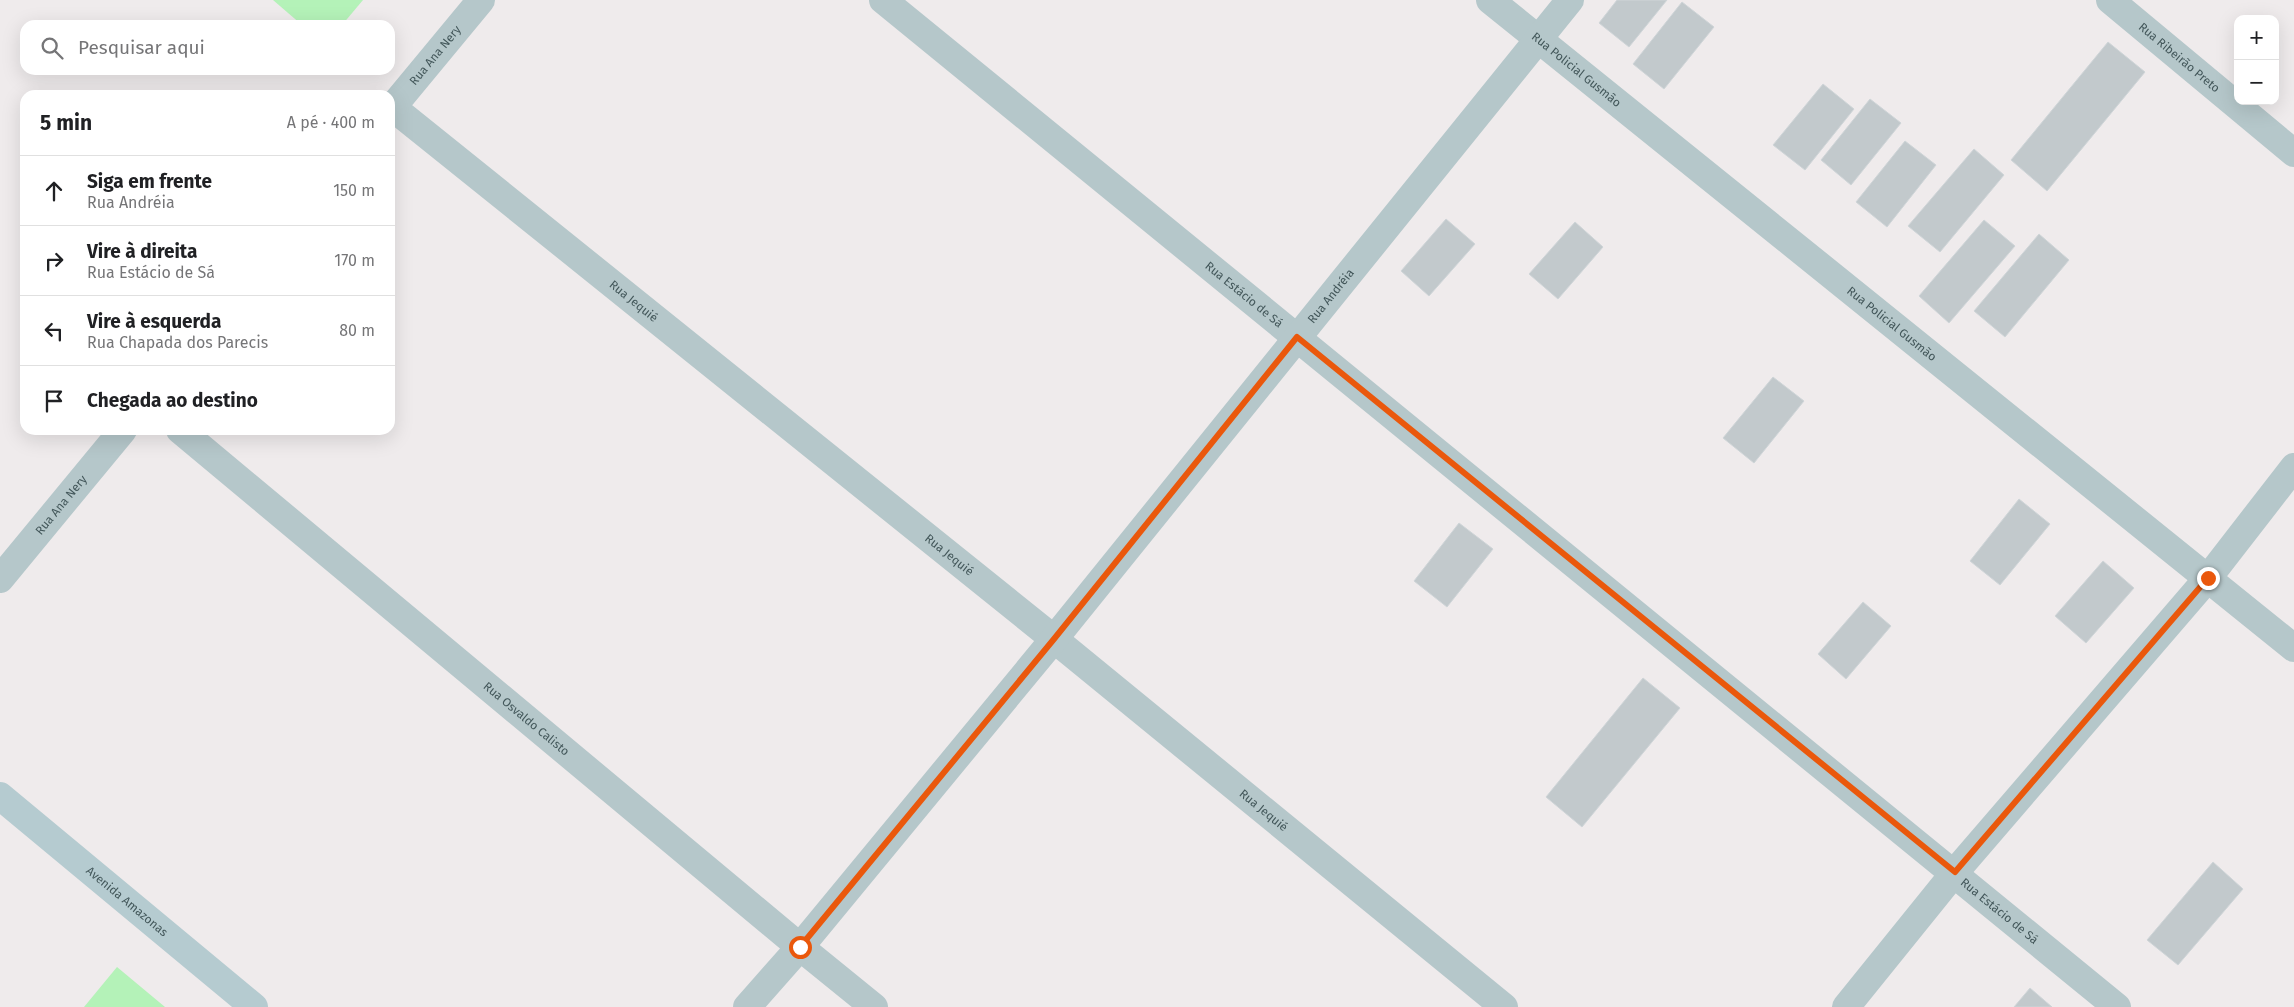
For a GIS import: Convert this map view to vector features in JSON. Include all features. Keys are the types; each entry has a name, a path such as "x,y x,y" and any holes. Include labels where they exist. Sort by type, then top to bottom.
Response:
{"street":[{"name":"Rua Ana Nery","path":"395,103 481,0"},
{"name":"Rua Estácio de Sá","path":"883,0 1955,872 2118,1007"},
{"name":"Rua Policial Gusmão","path":"1490,0 2294,648"},
{"name":"Rua Andréia","path":"747,1007 800,947 1054,639 1570,0"},
{"name":"Rua Ribeirão Preto","path":"2110,0 2294,153"},
{"name":"Rua Jequié","path":"395,111 1054,639 1504,1007"},
{"name":"Rua Ana Nery","path":"0,579 119,435"},
{"name":"Rua Osvaldo Calisto","path":"186,435 874,1007"},
{"path":"1846,1007 1955,872 2208,578 2294,466"},
{"name":"Avenida Amazonas","path":"0,796 254,1007"}],"green space":[{"path":"273,0 363,0 346,20 296,20"},
{"path":"117,967 165,1007 84,1007"}],"building":[{"path":"1617,0 1667,0 1629,47 1599,23"},
{"path":"1682,2 1714,27 1664,89 1633,64"},
{"path":"2108,42 2145,72 2047,191 2011,160"},
{"path":"1823,84 1854,109 1805,170 1773,145"},
{"path":"1870,99 1901,123 1851,185 1821,160"},
{"path":"1905,141 1936,165 1887,227 1856,202"},
{"path":"1974,149 2004,175 1940,252 1908,226"},
{"path":"1446,219 1475,244 1429,296 1401,271"},
{"path":"1984,220 2015,246 1949,323 1919,296"},
{"path":"1575,222 1603,247 1558,299 1529,274"},
{"path":"2039,234 2069,260 2005,337 1974,311"},
{"path":"1773,377 1804,401 1754,463 1723,438"},
{"path":"2019,499 2050,524 2000,585 1970,561"},
{"path":"1459,523 1493,549 1447,607 1414,581"},
{"path":"2103,561 2134,588 2086,643 2055,616"},
{"path":"1863,602 1891,626 1846,679 1818,654"},
{"path":"1643,678 1680,708 1582,827 1546,797"},
{"path":"2213,862 2243,889 2178,965 2147,940"},
{"path":"2030,988 2052,1007 2014,1007"}],"route":[{"path":"800,947 1054,639 1297,337 1955,872 2208,578"}]}
